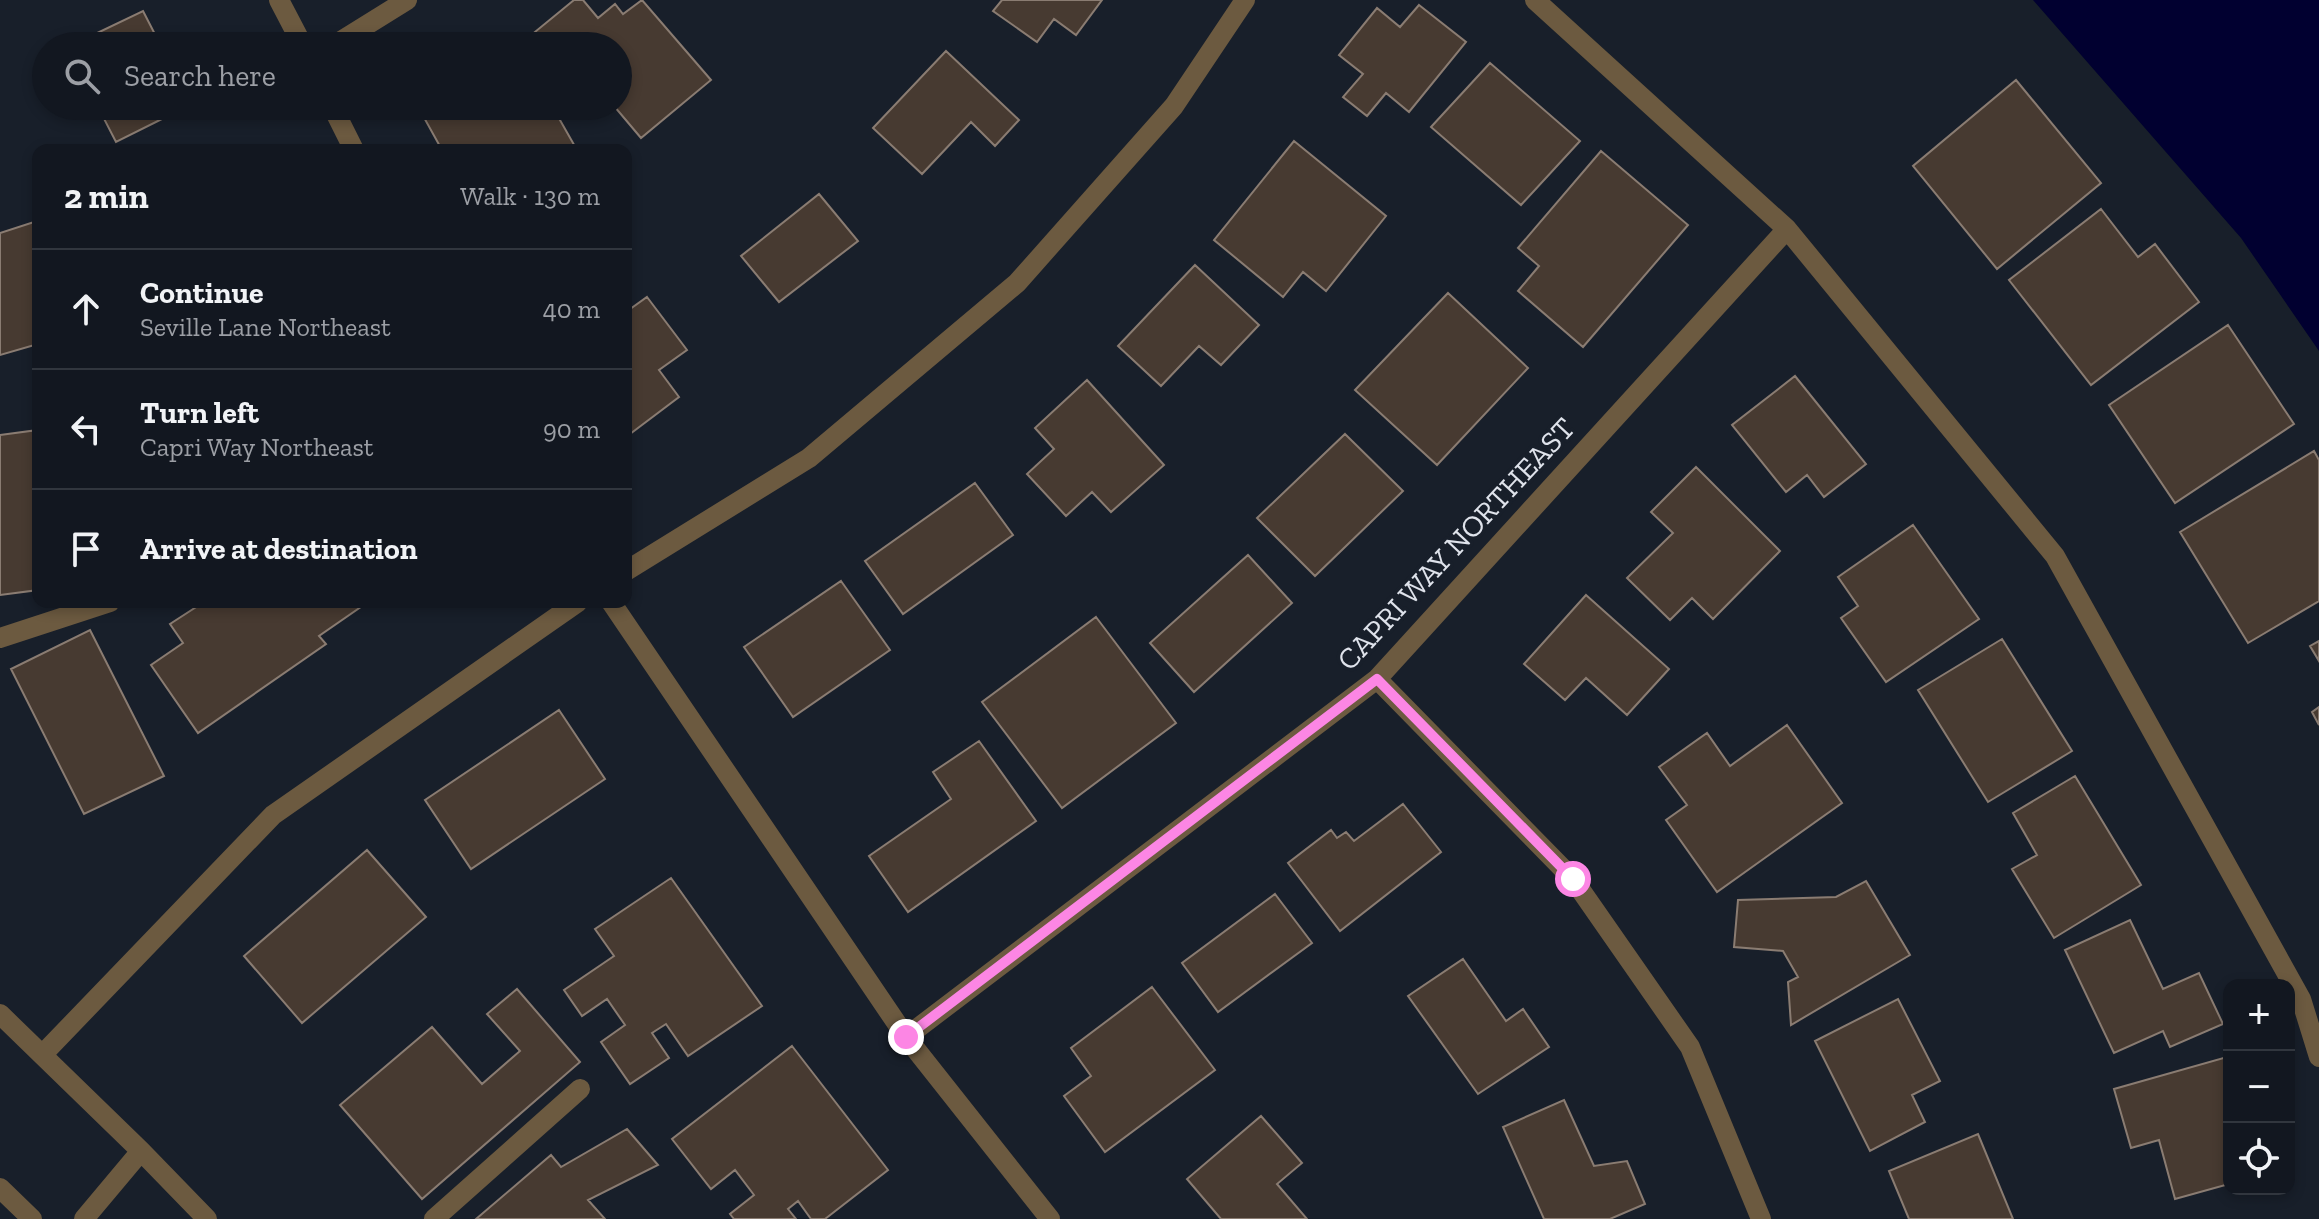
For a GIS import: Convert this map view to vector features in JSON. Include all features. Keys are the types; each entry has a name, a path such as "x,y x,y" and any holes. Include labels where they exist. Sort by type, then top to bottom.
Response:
{"street":[{"path":"279,0 296,32"},
{"path":"356,32 407,0"},
{"path":"632,567 809,458 1017,283 1174,106 1245,0"},
{"path":"1535,0 1787,229 2055,556 2301,999 2319,1057"},
{"path":"339,120 351,144"},
{"name":"CAPRI WAY NORTHEAST","path":"906,1037 1377,679 1787,229"},
{"path":"0,638 92,608"},
{"path":"43,1054 273,815 569,608"},
{"path":"615,608 906,1037 1050,1219"},
{"path":"1377,679 1573,879 1690,1047 1761,1219"},
{"path":"0,1014 207,1219"},
{"path":"434,1219 580,1089"},
{"path":"84,1219 141,1151"},
{"path":"0,1188 32,1219"}],"shaded area":[{"path":"2033,0 2319,0 2319,351 2241,238"}],"building":[{"path":"574,0 583,0 598,18 615,4 623,14 642,0 711,80 641,138 626,120 632,120 632,32 535,32"},
{"path":"1002,0 1102,0 1076,35 1054,19 1037,42 993,11"},
{"path":"1419,5 1466,42 1409,112 1386,93 1367,116 1343,97 1363,74 1339,55 1377,8 1400,27"},
{"path":"143,11 154,32 99,32"},
{"path":"946,51 1019,120 995,146 971,122 922,174 873,128"},
{"path":"1490,63 1580,141 1521,205 1431,127"},
{"path":"2016,80 2101,183 1997,269 1913,166"},
{"path":"105,120 160,120 116,142"},
{"path":"425,120 560,120 574,144 439,144"},
{"path":"1294,141 1386,216 1326,291 1303,272 1283,297 1214,240"},
{"path":"1601,151 1688,225 1583,347 1518,291 1539,266 1518,248"},
{"path":"819,194 858,241 779,302 741,256"},
{"path":"2101,209 2138,257 2155,244 2199,302 2091,385 2009,280"},
{"path":"32,223 32,346 0,355 0,233"},
{"path":"1195,265 1259,325 1221,365 1199,346 1161,386 1118,346"},
{"path":"1448,293 1528,368 1437,465 1355,390"},
{"path":"647,297 687,350 659,370 679,397 632,432 632,308"},
{"path":"2228,325 2294,424 2175,503 2109,405"},
{"path":"1795,376 1866,464 1824,497 1807,475 1786,492 1732,425"},
{"path":"1087,380 1164,465 1111,512 1092,492 1066,516 1027,474 1054,449 1035,428"},
{"path":"32,431 32,591 0,595 0,435"},
{"path":"1345,434 1403,491 1315,576 1257,518"},
{"path":"2314,451 2319,460 2319,601 2248,643 2180,532"},
{"path":"1696,467 1780,551 1713,619 1692,598 1670,620 1627,578 1673,533 1651,512"},
{"path":"975,483 1013,535 903,614 865,561"},
{"path":"1913,525 1979,619 1886,682 1841,618 1858,606 1838,577"},
{"path":"1248,555 1292,603 1194,692 1150,643"},
{"path":"841,581 890,650 793,717 744,647"},
{"path":"1586,595 1669,669 1627,715 1586,678 1565,700 1524,664"},
{"path":"195,608 359,608 319,636 326,644 198,733 151,665 183,643 170,624"},
{"path":"1096,617 1176,723 1062,808 982,702"},
{"path":"90,630 164,776 84,814 11,669"},
{"path":"2002,639 2072,751 1988,802 1918,690"},
{"path":"2319,641 2319,661 2310,646"},
{"path":"2319,707 2319,725 2312,712"},
{"path":"559,710 605,779 471,869 425,800"},
{"path":"1787,725 1842,803 1717,892 1666,820 1687,805 1659,767 1707,733 1730,766"},
{"path":"979,741 1036,821 908,912 869,856 951,799 933,772"},
{"path":"2075,776 2141,885 2054,938 2012,869 2037,855 2013,813"},
{"path":"1403,804 1441,852 1340,931 1288,863 1331,830 1337,838 1346,832 1354,841"},
{"path":"367,850 426,917 302,1023 244,956"},
{"path":"671,878 762,1006 688,1056 666,1024 652,1033 669,1058 630,1084 601,1042 625,1025 607,999 582,1016 564,990 614,956 595,929"},
{"path":"1866,881 1910,955 1791,1025 1788,982 1798,977 1783,951 1734,947 1738,900 1836,897"},
{"path":"1275,894 1312,943 1218,1012 1182,963"},
{"path":"2130,920 2163,989 2199,973 2223,1024 2170,1047 2163,1031 2114,1053 2065,950"},
{"path":"1463,959 1506,1021 1523,1009 1549,1047 1478,1094 1408,996"},
{"path":"1152,987 1215,1070 1105,1152 1064,1096 1091,1076 1071,1048"},
{"path":"517,989 580,1062 422,1199 340,1105 432,1027 482,1084 520,1051 487,1014"},
{"path":"1898,999 1940,1081 1912,1095 1925,1122 1870,1151 1815,1041"},
{"path":"792,1046 888,1170 825,1219 811,1219 798,1201 788,1209 796,1219 734,1219 730,1214 754,1195 735,1170 711,1189 672,1139"},
{"path":"2223,1058 2223,1186 2175,1199 2159,1140 2131,1148 2114,1089"},
{"path":"1564,1100 1594,1166 1627,1161 1645,1204 1610,1219 1544,1219 1503,1127"},
{"path":"1261,1116 1302,1163 1277,1184 1307,1219 1221,1219 1187,1179"},
{"path":"627,1129 658,1165 588,1200 605,1219 476,1219 551,1155 561,1167"},
{"path":"1978,1134 2013,1219 1909,1219 1889,1171"}],"route":[{"path":"906,1037 1377,679 1573,879"}]}
